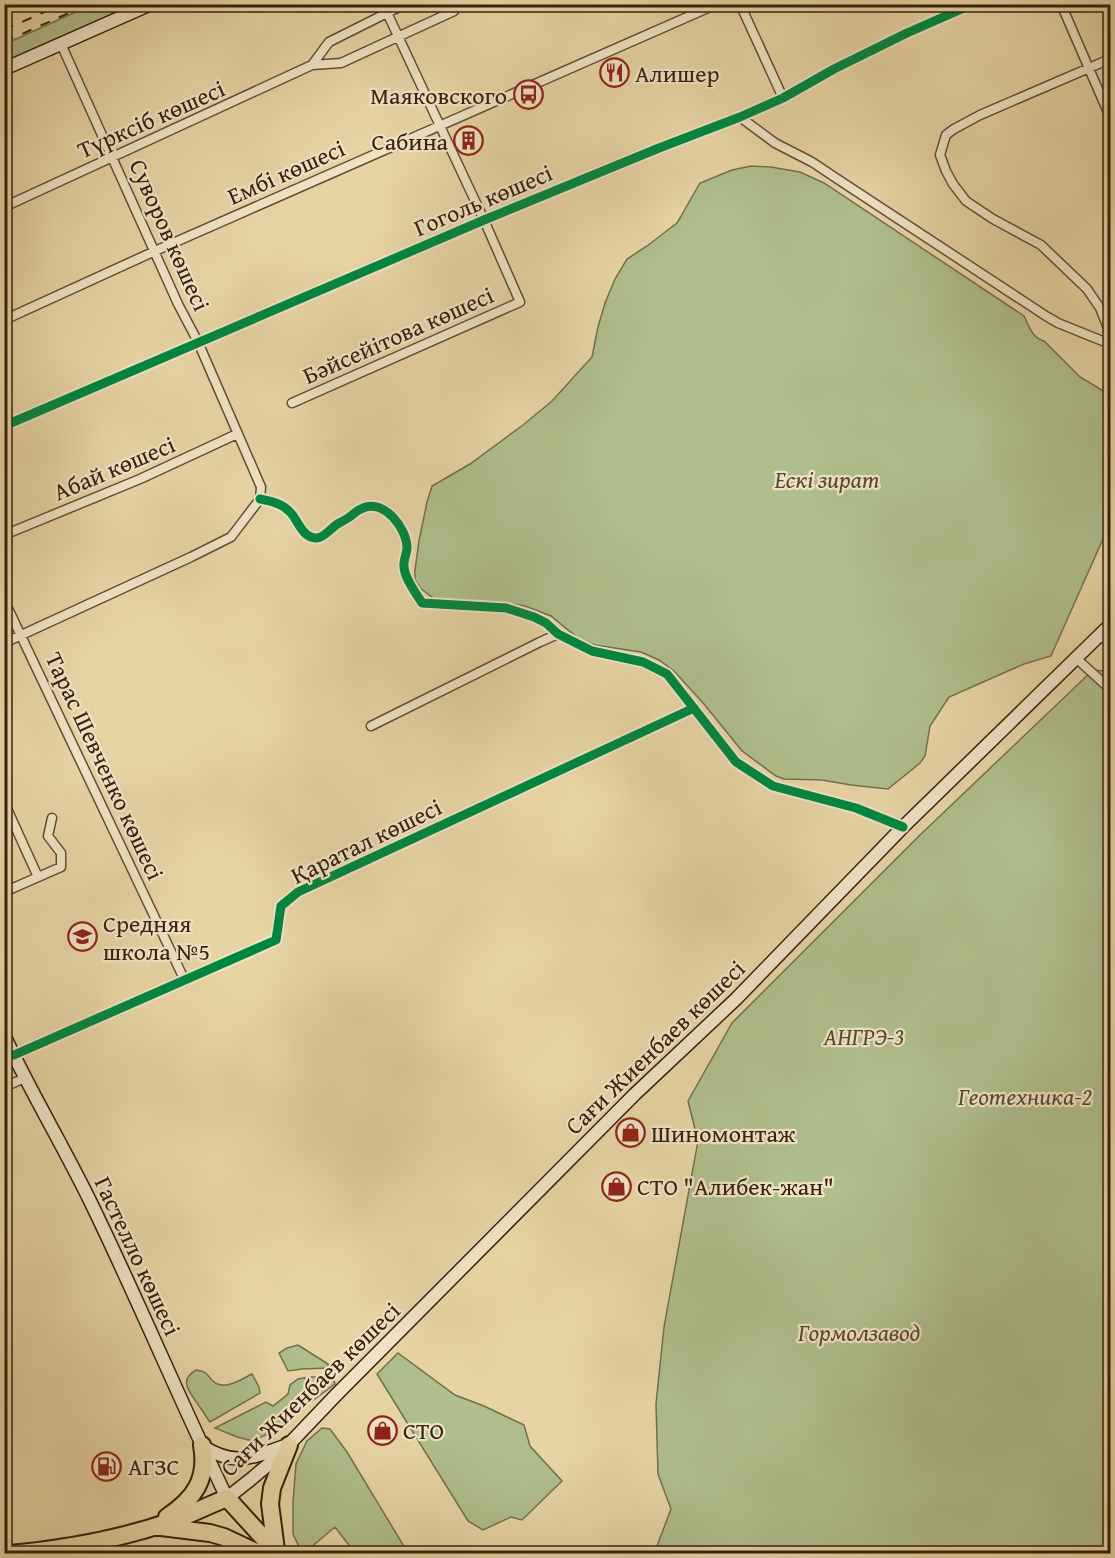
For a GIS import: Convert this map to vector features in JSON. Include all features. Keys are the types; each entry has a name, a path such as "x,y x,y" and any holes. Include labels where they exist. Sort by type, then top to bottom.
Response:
{"highway":[{"path":"154,1526 180,1509 197,1489 203,1473 202,1445"},
{"path":"271,1552 272,1488 289,1445"},
{"path":"10,1554 68,1547 154,1526 186,1516 227,1498 271,1552"},
{"path":"154,1526 210,1533 271,1552"}],"main road":[{"path":"4,69 151,4"},
{"name":"Сағи Жиенбаев көшесі","path":"227,1498 265,1468 289,1445 635,1094 736,999 903,827 1077,659 1105,639 1110,625"},
{"name":"Гастелло көшесі","path":"4,1035 91,1204 227,1498"},
{"path":"202,1445 232,1460 259,1455 289,1445"}],"street":[{"name":"Түрксіб көшесі","path":"312,65 329,42 385,9 405,4"},
{"name":"Түрксіб көшесі","path":"4,207 312,65 341,63 454,11 460,4"},
{"name":"Ембі көшесі","path":"4,320 154,251 717,4"},
{"path":"740,4 783,98"},
{"name":"Гоголь көшесі","path":"4,426 484,220 740,117 783,98 834,69 906,33 973,4"},
{"path":"1061,4 1110,117"},
{"path":"385,9 484,220"},
{"name":"Суворов көшесі","path":"61,44 178,304 198,342 261,487 260,498"},
{"path":"1110,58 980,115 954,129 946,135 940,155 953,184 966,201 1041,246 1087,289 1100,308 1110,333"},
{"path":"740,117 775,144 819,167 1052,320 1110,345"},
{"name":"Бәйсейітова көшесі","path":"292,403 520,302 484,220"},
{"name":"Абай көшесі","path":"4,535 140,480 237,434"},
{"path":"4,643 231,537 260,498 280,504 289,511 303,531 318,538 365,507 375,506 384,509 406,537 408,550 404,566 410,584 422,603 506,608 534,617 546,623 558,634 592,651 643,662 667,674 736,762 773,786 856,808 903,827"},
{"name":"Тарас Шевченко көшесі","path":"4,600 185,981"},
{"path":"371,726 558,634"},
{"path":"1077,659 1110,689"},
{"name":"Қаратал көшесі","path":"14,1055 276,940 281,906 298,892 694,708"},
{"path":"4,802 38,877"},
{"path":"4,892 61,867 61,853 48,836 52,818"},
{"path":"4,1087 25,1078"}],"green space":[{"path":"93,4 133,5 5,61 5,44"},
{"name":"Ескі зират","path":"751,166 800,172 824,183 1024,316 1031,331 1080,377 1110,395 1110,523 1051,656 1024,664 949,697 930,726 925,756 920,763 888,789 822,780 784,779 776,776 742,751 674,671 659,660 641,652 595,645 579,639 551,616 525,606 497,602 436,600 420,588 415,580 419,541 432,486 470,464 552,401 592,357 605,303 627,259 677,223 700,183 732,170"},
{"path":"1110,660 1110,1553 654,1554 671,1509 658,1474 656,1404 664,1327 698,1141 688,1101 732,1023 919,836 1093,670 1104,671"},
{"path":"298,1345 328,1364 328,1368 288,1371 279,1353"},
{"path":"398,1353 455,1395 524,1425 530,1446 562,1481 522,1520 511,1517 483,1530 468,1521 377,1374"},
{"path":"196,1370 205,1373 221,1385 232,1384 252,1374 260,1393 210,1422 187,1387 187,1378"},
{"path":"333,1377 335,1384 296,1413 283,1426 253,1441 215,1428 266,1402 273,1406 288,1394 290,1385 298,1379"},
{"path":"322,1428 330,1429 347,1452 408,1553 355,1553 335,1527 302,1553 293,1534 296,1464 307,1441"}],"railway":[{"path":"4,30 62,4"},
{"path":"4,42 89,4"}],"cycle path":[{"path":"4,426 484,220 740,117 783,98 834,69 907,33 973,4"},
{"path":"260,499 286,508 304,532 317,538 325,535 361,509 371,506 387,512 403,532 407,548 404,562 406,575 422,603 506,608 534,617 546,623 558,634 592,651 643,662 667,674 736,762 773,786 856,808 903,827"},
{"path":"14,1055 276,940 281,906 298,892 694,708"}],"place":[{"name":"Алишер","path":"614,73"},
{"name":"Маяковского","path":"528,95"},
{"name":"Сабина","path":"469,141"},
{"name":"Средняя школа №5","path":"82,937"},
{"name":"Шиномонтаж","path":"630,1133"},
{"name":"СТО \"Алибек-жан\"","path":"616,1186"},
{"name":"СТО","path":"382,1430"},
{"name":"АГЗС","path":"107,1466"}],"park label":[{"name":"АНГРЭ-3","path":"864,1036"},
{"name":"Геотехника-2","path":"1025,1096"},
{"name":"Гормолзавод","path":"859,1332"}]}
